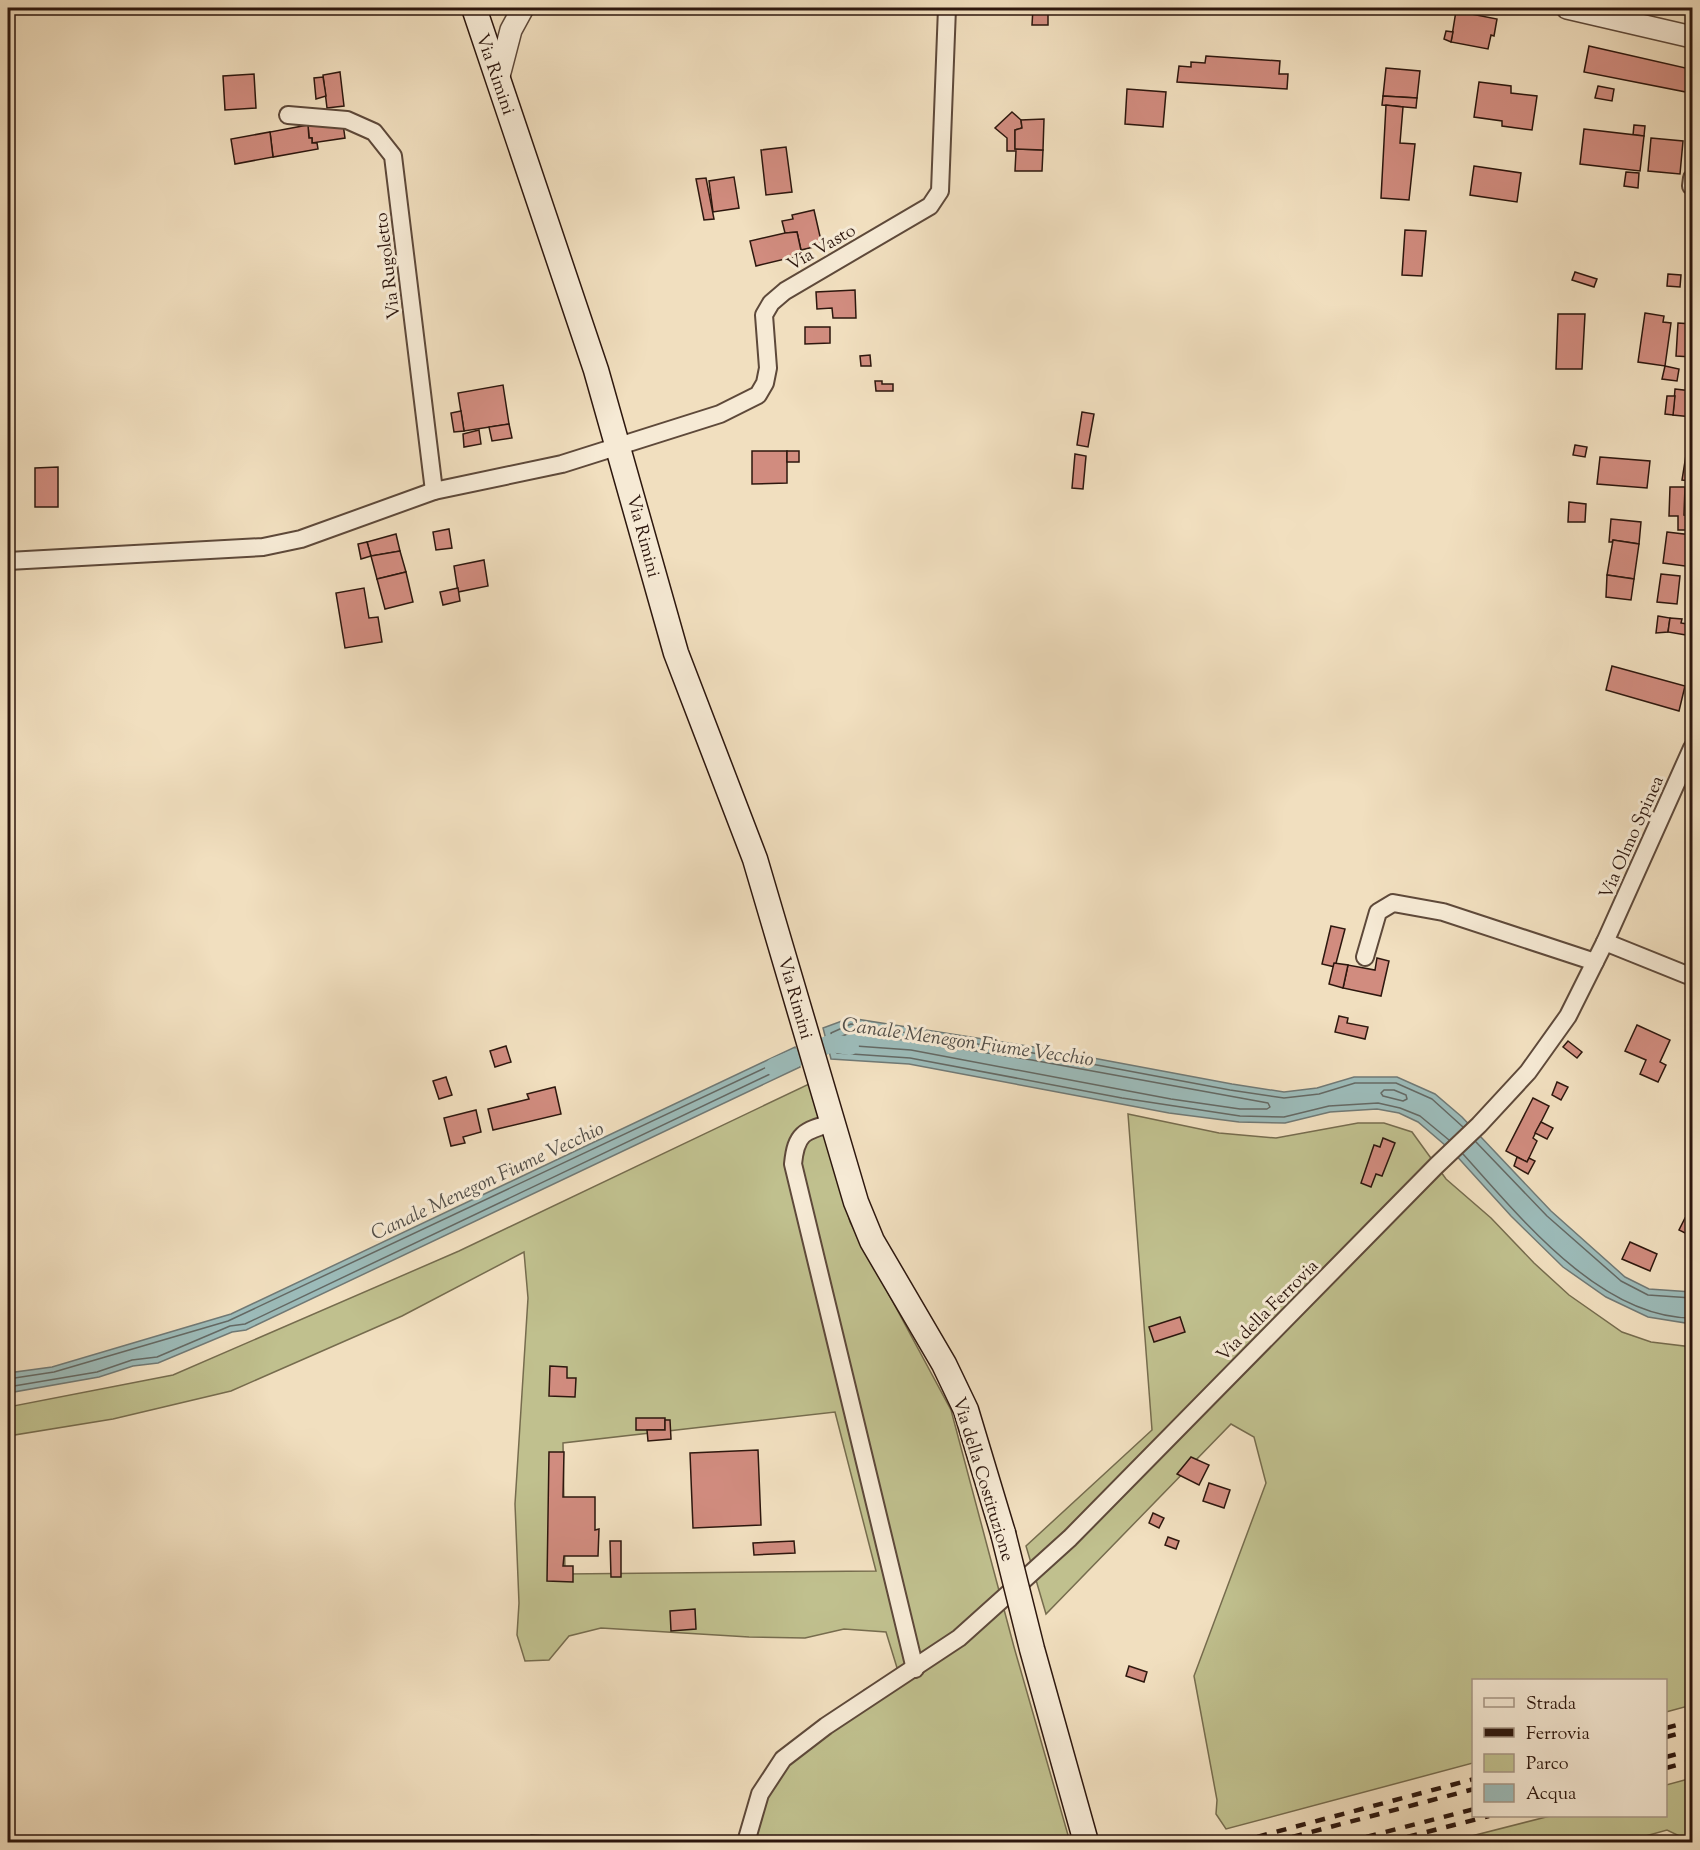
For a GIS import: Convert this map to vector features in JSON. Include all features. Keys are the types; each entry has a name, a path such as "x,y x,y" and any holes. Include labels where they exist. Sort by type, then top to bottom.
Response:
{"main road":[{"name":"Via Rimini","path":"474,8 596,370 676,653 755,860 817,1072"},
{"name":"Via della Costituzione","path":"817,1072 856,1202 872,1240 944,1364 966,1410 1003,1533 1032,1649 1086,1842"}],"street":[{"path":"498,80 511,30 524,8"},
{"name":"Via Vasto","path":"619,446 720,414 758,395 765,382 768,368 764,315 771,303 786,291 930,206 940,190 947,8"},
{"path":"1567,8 1692,37"},
{"name":"Via Rugoletto","path":"288,115 347,120 374,132 393,156 434,491"},
{"path":"8,561 262,548 301,538 434,491 562,464 619,446"},
{"name":"Via Olmo Spinea","path":"1605,942 1692,748"},
{"path":"1365,957 1378,912 1393,903 1443,912 1595,962"},
{"path":"1605,942 1692,977"},
{"name":"Via della Ferrovia","path":"746,1842 760,1794 783,1759 826,1726 959,1638 1070,1538 1479,1125 1535,1063 1568,1016 1605,942"},
{"path":"832,1123 808,1129 800,1139 794,1149 794,1173 915,1669"}],"green space":[{"path":"809,1084 850,1222 951,1410 1014,1647 1070,1842 748,1842 756,1811 789,1762 862,1699 864,1690 898,1671 886,1632 844,1629 805,1638 601,1628 569,1636 549,1660 525,1661 517,1635 519,1603 515,1504 528,1298 524,1252 402,1316 231,1391 113,1419 8,1436 8,1407 173,1375 459,1251","holes":["835,1412 876,1571 565,1574 563,1443"]},
{"path":"1128,1114 1219,1133 1276,1138 1358,1123 1384,1123 1412,1132 1446,1179 1491,1218 1534,1263 1569,1295 1622,1332 1651,1342 1692,1347 1692,1705 1667,1712 1667,1679 1472,1679 1472,1763 1226,1829 1216,1814 1217,1800 1194,1676 1266,1483 1254,1437 1231,1424 1046,1614 1026,1546 1152,1430"},
{"path":"1692,1778 1692,1842 1667,1830 1624,1842 1448,1842 1546,1817 1667,1817 1667,1785"},
{"path":"531,1835 654,1842 531,1842"}],"water":[{"path":"850,1018 1034,1047 1284,1092 1317,1088 1354,1077 1397,1077 1435,1094 1462,1117 1551,1211 1625,1277 1649,1289 1692,1292 1692,1324 1648,1317 1606,1297 1563,1267 1511,1216 1453,1152 1418,1122 1399,1113 1377,1109 1330,1112 1285,1123 1239,1122 1169,1113 909,1064 831,1059 823,1028"},
{"path":"795,1047 800,1067 246,1330 232,1332 158,1363 133,1366 99,1377 8,1393 8,1373 52,1367 231,1314"}],"building":[{"path":"1033,8 1048,8 1048,25 1032,25"},
{"path":"1456,11 1497,19 1494,36 1491,35 1488,49 1451,42"},
{"path":"1446,31 1453,32 1451,42 1444,39"},
{"path":"1589,46 1690,69 1686,92 1584,72"},
{"path":"1206,56 1280,61 1279,74 1288,74 1287,89 1177,82 1179,66 1191,67 1191,62 1205,63"},
{"path":"1386,68 1420,71 1417,98 1383,96"},
{"path":"340,72 344,106 327,108 323,75"},
{"path":"254,74 256,108 225,110 223,76"},
{"path":"323,77 326,96 316,99 314,78"},
{"path":"1479,82 1511,86 1511,93 1537,96 1532,130 1502,126 1502,121 1474,117"},
{"path":"1598,86 1614,89 1612,101 1595,98"},
{"path":"1127,89 1166,92 1163,127 1125,124"},
{"path":"1383,96 1417,98 1416,108 1382,105"},
{"path":"1386,105 1403,107 1400,143 1415,144 1409,200 1381,198"},
{"path":"1012,112 1021,120 1022,128 1015,130 1015,149 1043,150 1042,171 1015,171 1016,151 1007,151 1007,138 995,128"},
{"path":"1044,119 1043,150 1015,149 1015,130 1022,128 1021,120"},
{"path":"324,123 324,127 343,124 345,138 312,143 312,138 309,138 308,125"},
{"path":"308,125 309,138 312,138 312,143 317,143 318,149 273,157 270,132"},
{"path":"1634,125 1645,126 1644,136 1633,135"},
{"path":"1584,129 1644,136 1640,171 1580,164"},
{"path":"270,132 273,157 235,164 231,139"},
{"path":"1651,138 1683,141 1680,174 1648,171"},
{"path":"786,147 792,192 766,195 761,150"},
{"path":"1474,166 1521,173 1517,202 1470,195"},
{"path":"1626,172 1639,173 1638,188 1624,186"},
{"path":"734,177 739,208 713,212 709,181"},
{"path":"706,178 714,219 704,220 696,179"},
{"path":"814,210 822,245 801,250 797,232 785,233 782,221 793,219 792,215"},
{"path":"1405,230 1426,231 1422,276 1402,275"},
{"path":"797,232 802,255 756,266 750,241"},
{"path":"1575,272 1597,279 1594,287 1572,280"},
{"path":"1668,274 1681,275 1680,287 1667,286"},
{"path":"855,290 856,318 833,318 832,308 817,309 816,292"},
{"path":"1645,313 1664,316 1663,322 1671,323 1665,366 1638,362"},
{"path":"1558,314 1585,314 1582,369 1556,369"},
{"path":"1678,323 1692,324 1692,357 1676,356"},
{"path":"805,327 830,327 830,343 805,344"},
{"path":"870,355 871,366 861,366 860,356"},
{"path":"1665,366 1679,369 1677,381 1662,379"},
{"path":"875,381 882,381 882,384 893,384 893,391 876,391"},
{"path":"503,385 509,424 464,431 458,393"},
{"path":"1675,389 1692,391 1692,417 1673,415"},
{"path":"1667,396 1675,396 1673,415 1665,414"},
{"path":"461,411 464,431 454,432 451,413"},
{"path":"1082,412 1094,414 1088,447 1077,445"},
{"path":"509,424 512,438 492,441 489,427"},
{"path":"8,430 11,470 8,470"},
{"path":"479,430 481,444 464,447 463,434"},
{"path":"1575,445 1587,447 1585,457 1573,455"},
{"path":"1687,449 1692,450 1692,481 1682,480"},
{"path":"752,451 787,451 787,483 752,484"},
{"path":"787,451 799,451 799,462 787,462"},
{"path":"1075,454 1086,456 1083,489 1072,488"},
{"path":"1600,457 1650,461 1647,488 1597,484"},
{"path":"58,467 58,507 35,507 35,468"},
{"path":"1670,487 1685,487 1684,515 1692,516 1692,530 1678,530 1678,516 1669,516"},
{"path":"1569,502 1586,504 1585,522 1568,522"},
{"path":"1611,519 1641,522 1639,544 1613,540 1609,542"},
{"path":"449,529 452,548 436,550 433,532"},
{"path":"1667,532 1692,535 1692,567 1663,563"},
{"path":"396,534 400,551 371,556 367,542"},
{"path":"1613,540 1639,544 1634,579 1607,575"},
{"path":"367,542 371,556 361,559 358,544"},
{"path":"400,551 406,572 377,579 371,556"},
{"path":"484,560 488,586 458,592 454,566"},
{"path":"406,572 413,602 385,609 377,579"},
{"path":"1661,574 1680,576 1677,604 1657,602"},
{"path":"1607,575 1634,579 1631,600 1606,597"},
{"path":"364,588 369,618 378,617 382,642 345,648 336,593"},
{"path":"458,588 460,601 443,605 440,592"},
{"path":"1658,616 1670,618 1668,632 1656,633"},
{"path":"1670,618 1682,619 1681,623 1692,625 1692,636 1668,632"},
{"path":"1612,666 1685,686 1679,711 1606,690"},
{"path":"1331,926 1345,929 1335,967 1322,964"},
{"path":"1377,958 1389,961 1381,996 1343,988 1348,965 1375,970"},
{"path":"1334,963 1348,965 1343,988 1329,984"},
{"path":"1339,1016 1348,1018 1347,1023 1368,1027 1365,1039 1335,1032"},
{"path":"1637,1025 1670,1040 1660,1062 1666,1065 1658,1082 1640,1074 1646,1060 1625,1051"},
{"path":"1568,1041 1582,1052 1577,1058 1563,1047"},
{"path":"506,1046 511,1062 495,1067 490,1051"},
{"path":"446,1077 452,1095 439,1099 433,1081"},
{"path":"1557,1082 1568,1087 1561,1100 1552,1095"},
{"path":"555,1087 561,1114 493,1130 488,1109 529,1099 527,1094"},
{"path":"1533,1098 1549,1106 1533,1138 1537,1141 1527,1162 1506,1151"},
{"path":"476,1110 481,1132 463,1137 465,1143 451,1146 444,1118"},
{"path":"1541,1122 1553,1128 1547,1139 1535,1133"},
{"path":"1383,1138 1395,1143 1382,1176 1376,1174 1371,1187 1361,1183 1374,1145 1380,1147"},
{"path":"1517,1157 1527,1162 1529,1158 1535,1161 1528,1174 1514,1166"},
{"path":"1685,1218 1692,1222 1687,1234 1679,1230"},
{"path":"1630,1242 1657,1254 1650,1271 1622,1259"},
{"path":"1180,1317 1185,1332 1154,1342 1149,1327"},
{"path":"550,1366 567,1367 567,1378 576,1378 575,1397 549,1396"},
{"path":"636,1418 665,1418 665,1430 636,1430"},
{"path":"665,1420 670,1420 671,1439 648,1441 647,1430 665,1430"},
{"path":"758,1450 761,1525 693,1528 690,1453"},
{"path":"549,1452 564,1452 563,1497 595,1497 595,1530 599,1529 598,1556 564,1556 563,1566 573,1566 573,1582 547,1581"},
{"path":"1191,1457 1209,1465 1199,1485 1177,1474"},
{"path":"1209,1483 1230,1490 1224,1508 1203,1501"},
{"path":"1153,1513 1164,1518 1159,1528 1149,1523"},
{"path":"1168,1537 1179,1541 1176,1549 1165,1545"},
{"path":"610,1541 621,1541 621,1577 611,1577"},
{"path":"794,1541 795,1553 754,1555 753,1543"},
{"path":"695,1609 696,1629 671,1631 670,1611"},
{"path":"1129,1666 1147,1672 1144,1682 1126,1676"}],"waterway":[{"name":"Canale Menegon Fiume Vecchio","path":"774,1067 832,1043 850,1046"}],"railway":[{"path":"1667,1728 1692,1721"},
{"path":"1667,1737 1692,1730"},
{"path":"1667,1757 1692,1750"},
{"path":"1667,1768 1692,1761"},
{"path":"1238,1842 1472,1780"},
{"path":"1273,1842 1472,1790"},
{"path":"1347,1842 1472,1810"},
{"path":"1388,1842 1485,1817"}]}
